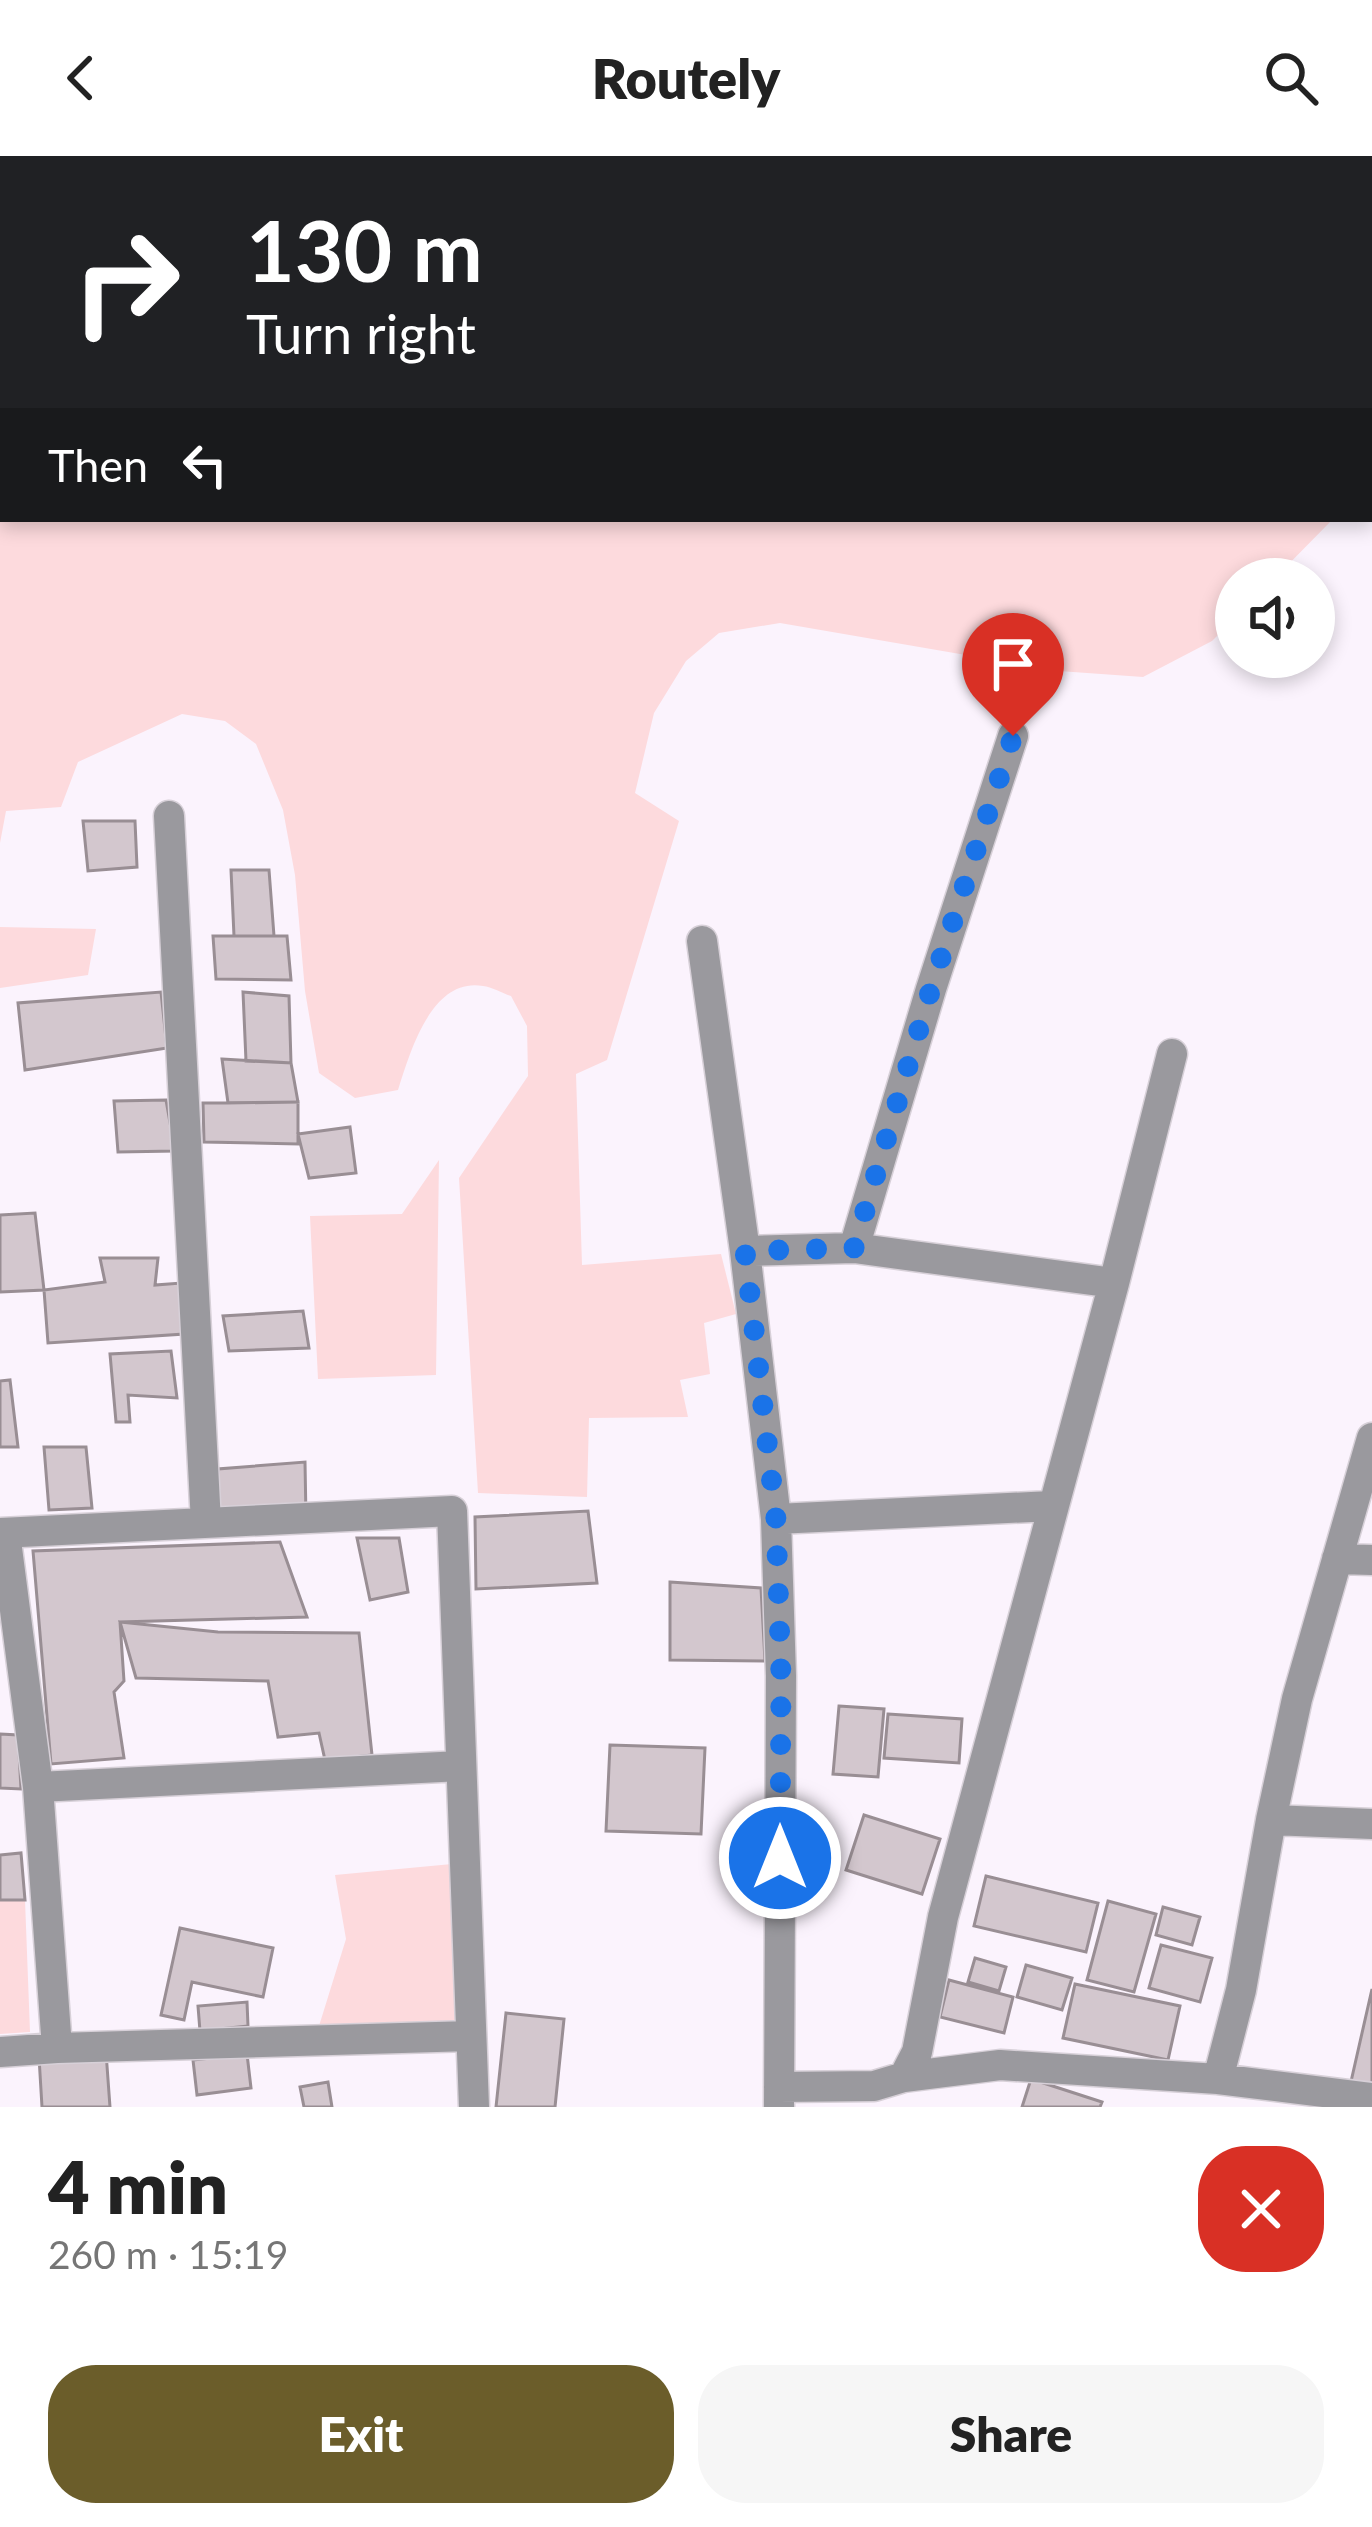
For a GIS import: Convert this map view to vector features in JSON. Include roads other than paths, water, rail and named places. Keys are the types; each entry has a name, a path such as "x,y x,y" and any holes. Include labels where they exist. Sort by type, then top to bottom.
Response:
{"street":[{"path":"854,1248 1013,736"},
{"path":"170,815 206,1522"},
{"path":"702,941 776,1519 781,1676 779,2097 1000,2066 1218,2078 1372,2098"},
{"path":"904,2077 917,2052 943,1917 1172,1054"},
{"path":"745,1251 854,1248 1114,1283"},
{"path":"1218,2078 1241,1990 1270,1820 1297,1699 1372,1438"},
{"path":"776,1519 1052,1506"},
{"path":"57,2048 38,1786 3,1533 452,1510 474,2107"},
{"path":"1337,1559 1372,1560"},
{"path":"38,1786 461,1766"},
{"path":"1270,1820 1372,1824"},
{"path":"0,2052 471,2036"}]}
